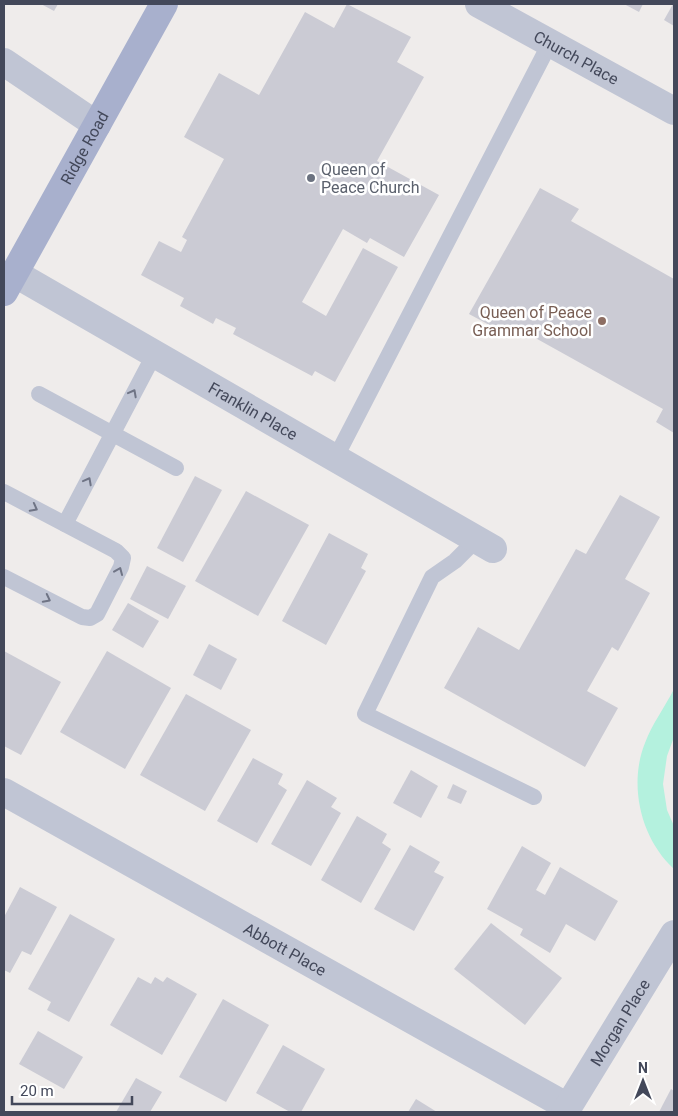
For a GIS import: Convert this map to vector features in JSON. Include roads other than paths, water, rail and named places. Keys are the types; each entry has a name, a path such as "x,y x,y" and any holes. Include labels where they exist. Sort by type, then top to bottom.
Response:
{"main road":[{"name":"Ridge Road","path":"9,282 164,4"}],"street":[{"name":"Church Place","path":"479,4 674,111"},
{"path":"4,62 97,125"},
{"name":"Franklin Place","path":"9,282 155,353 485,544"},
{"name":"Abbott Place","path":"4,792 566,1110"},
{"name":"Morgan Place","path":"566,1110 674,934"}],"lane":[{"path":"336,457 550,43"},
{"path":"65,524 155,353"},
{"path":"39,394 176,468"},
{"path":"4,492 116,551 123,558 121,567 97,614 90,618 82,617 4,577"},
{"path":"485,544 432,577 365,714 534,797"}],"place":[{"name":"Queen of Peace Church","path":"311,178"},
{"name":"Queen of Peace Grammar School","path":"602,321"}]}
